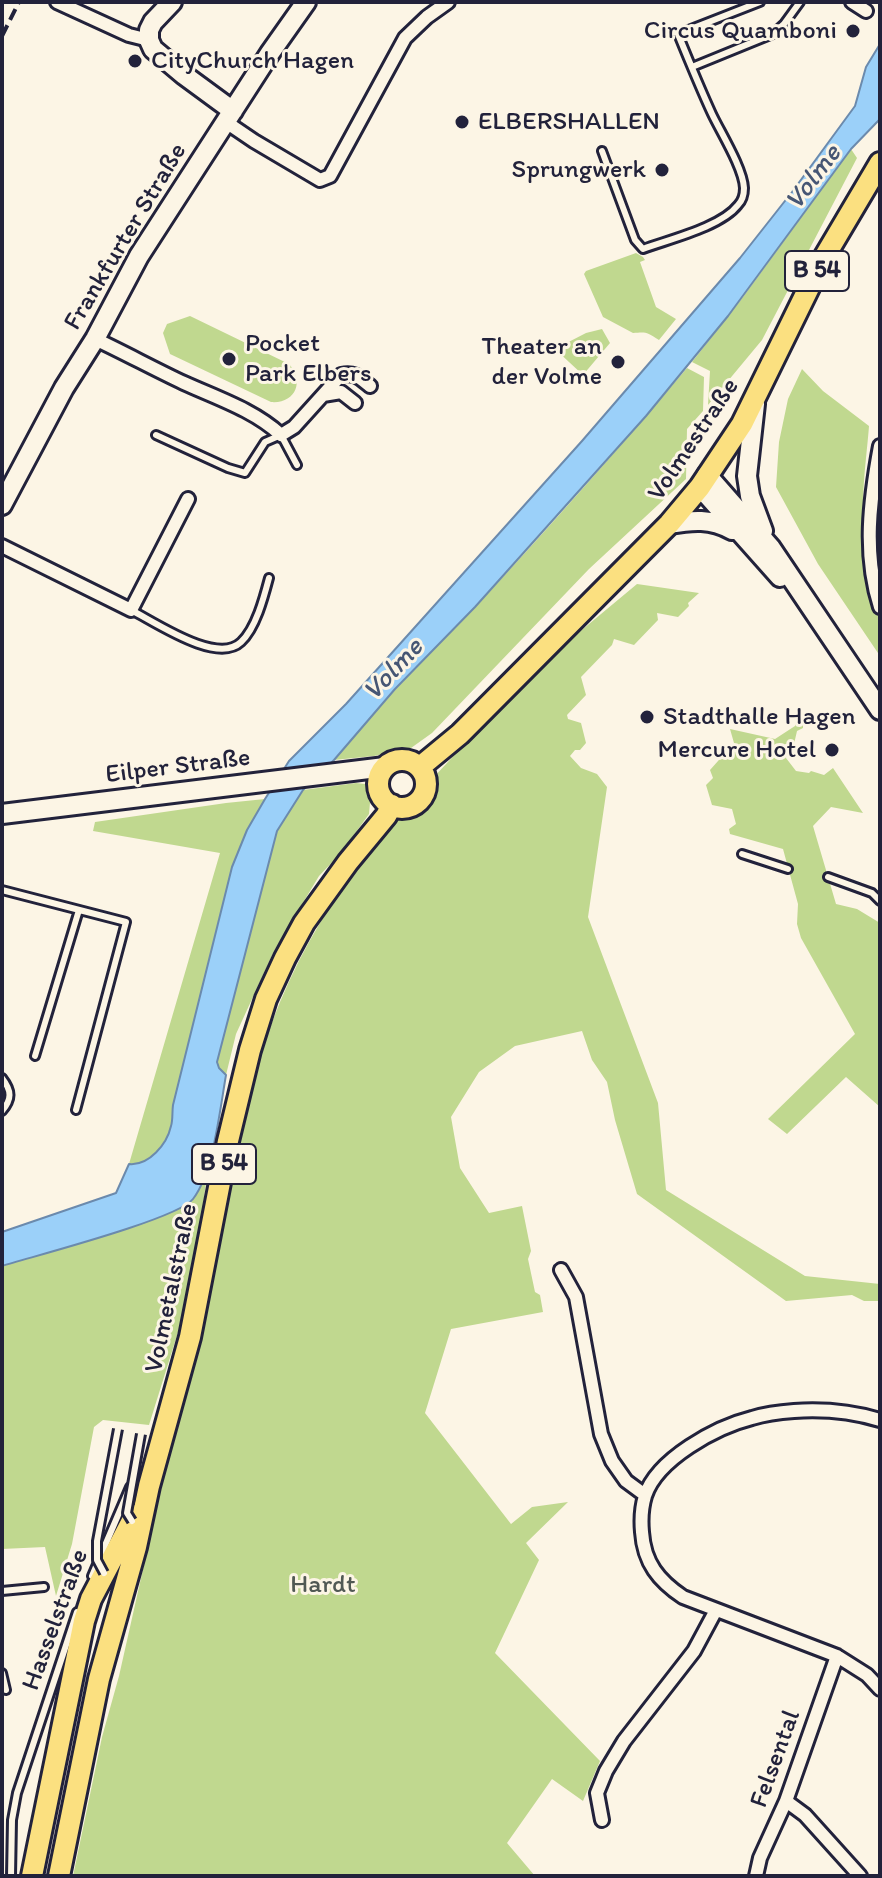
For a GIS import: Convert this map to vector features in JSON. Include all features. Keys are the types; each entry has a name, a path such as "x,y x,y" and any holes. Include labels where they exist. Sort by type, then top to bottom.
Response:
{"main road":[{"name":"Volmestraße","path":"420,767 460,734 669,524 703,481 742,424 822,261 880,163"},
{"path":"401,759 420,767 426,789 420,801 405,808 392,805 381,795 382,773 401,759"},
{"name":"Volmetalstraße","path":"32,1876 84,1621 91,1599 132,1521 142,1481 190,1337 228,1141 266,999 304,923 392,805"},
{"name":"Volmetalstraße","path":"59,1876 99,1679 136,1547 142,1481"}],"street":[{"path":"57,2 129,35 149,40"},
{"path":"172,2 149,30 153,49 254,141 320,180 330,176 405,38 448,2"},
{"name":"Frankfurter Straße","path":"2,505 139,256 306,2"},
{"path":"852,2 866,11"},
{"path":"95,339 238,406 281,435 294,427 341,375 350,373 370,386"},
{"path":"323,395 341,392 355,403"},
{"path":"755,400 747,476 750,496 771,548 880,710"},
{"path":"880,446 871,494 870,547 880,607"},
{"path":"703,481 771,548"},
{"path":"703,481 741,536 810,607"},
{"path":"2,546 131,610 188,499"},
{"path":"669,524 706,520 724,525 741,536"},
{"name":"Eilper Straße","path":"2,814 374,767 382,773"},
{"path":"561,1270 576,1297 601,1434 612,1461 626,1481 645,1495"},
{"path":"880,1420 834,1412 796,1411 739,1422 706,1437 673,1458 657,1474 645,1495 641,1524 642,1539 653,1569 664,1583 683,1597 837,1656 867,1675 880,1689"},
{"path":"602,1820 597,1793 606,1771 624,1741 694,1651 716,1610"},
{"name":"Felsental","path":"756,1876 760,1858 786,1801 837,1656"},
{"path":"786,1801 805,1815 860,1876"}],"lane":[{"path":"602,151 635,240 643,249 717,223 733,211 740,203 743,185 678,34 760,2"},
{"path":"692,67 773,34 800,2"},
{"path":"156,435 245,473 265,442 281,435 297,465"},
{"path":"131,610 205,647 225,649 241,643 253,624 269,578"},
{"path":"742,854 788,869"},
{"path":"828,877 872,893 880,901"},
{"path":"2,890 126,922 76,1110"},
{"path":"35,1056 79,910"},
{"path":"2,1078 9,1087 9,1102 2,1111"},
{"path":"104,1573 97,1560 97,1541 118,1429"},
{"path":"132,1521 127,1513 141,1434"},
{"name":"Hasselstraße","path":"83,1597 142,1481"},
{"path":"2,1591 44,1587"},
{"name":"Hasselstraße","path":"11,1876 12,1820 17,1793 78,1611"},
{"path":"2,1673 6,1690"}],"green space":[{"path":"851,149 857,158 762,340 708,405 710,371 692,362"},
{"path":"636,253 645,260 640,262 656,307 676,319 659,340 646,333 633,333 603,317 584,274"},
{"name":"Pocket Park Elbers","path":"190,316 289,364 297,384 291,396 271,402 170,354 163,333 167,324"},
{"path":"602,329 610,343 583,375 555,349 586,333"},
{"path":"687,368 704,377 703,411 687,429 686,479 589,569 432,733 411,748 334,760 556,518"},
{"path":"802,369 823,391 869,426 864,516 867,536 880,562 880,656 818,564 776,487 779,442 788,399"},
{"name":"Hardt","path":"637,584 699,593 678,617 657,613 658,620 634,645 614,639 612,645 581,677 586,695 567,715 568,719 581,723 586,743 570,756 581,768 597,774 607,787 588,917 658,1103 666,1190 805,1276 880,1284 880,1301 864,1301 852,1295 786,1301 637,1194 607,1082 592,1060 582,1031 515,1046 479,1072 451,1117 460,1168 489,1213 522,1206 531,1251 528,1259 543,1312 451,1329 425,1413 511,1524 532,1507 568,1502 526,1543 539,1560 495,1653 600,1761 583,1801 552,1779 507,1843 535,1876 73,1876 251,1089 280,1002 320,923 344,885 400,815 500,706 553,654"},
{"path":"797,714 807,717 803,728 797,731 786,758 796,771 824,775 833,768 863,813 831,807 813,826 836,904 857,909 880,923 880,1107 846,1077 787,1134 768,1119 855,1034 801,938 797,924 798,904 783,849 730,834 729,829 736,824 732,809 712,805 706,785 713,778 710,770 734,743 730,729 775,739 795,726"},
{"path":"365,784 371,791 369,814 341,853 319,876 274,951 236,1034 226,1075 217,1062 277,831 303,790"},
{"path":"265,799 247,830 232,867 173,1105 169,1133 150,1157 129,1164 220,853 93,831 95,822"},
{"path":"207,1175 179,1329 149,1425 103,1420 94,1427 72,1544 56,1596 45,1547 2,1549 2,1266 136,1226 192,1201"}],"water":[{"name":"Volme","path":"880,44 880,119 851,149 728,316 646,416 475,607 303,790 277,831 217,1062 226,1075 215,1140 206,1174 193,1199 182,1207 134,1226 2,1266 2,1232 116,1193 129,1164 150,1158 166,1140 232,867 247,830 289,761 346,704 582,441 740,258 855,106 866,67"}],"railway":[{"path":"2,36 19,2"}],"place":[{"name":"Circus Quamboni","path":"853,31"},
{"name":"CityChurch Hagen","path":"135,61"},
{"name":"ELBERSHALLEN","path":"462,122"},
{"name":"Sprungwerk","path":"662,170"},
{"name":"Pocket Park Elbers","path":"229,359"},
{"name":"Theater an der Volme","path":"618,362"},
{"name":"Stadthalle Hagen","path":"647,717"},
{"name":"Mercure Hotel","path":"832,750"}]}
